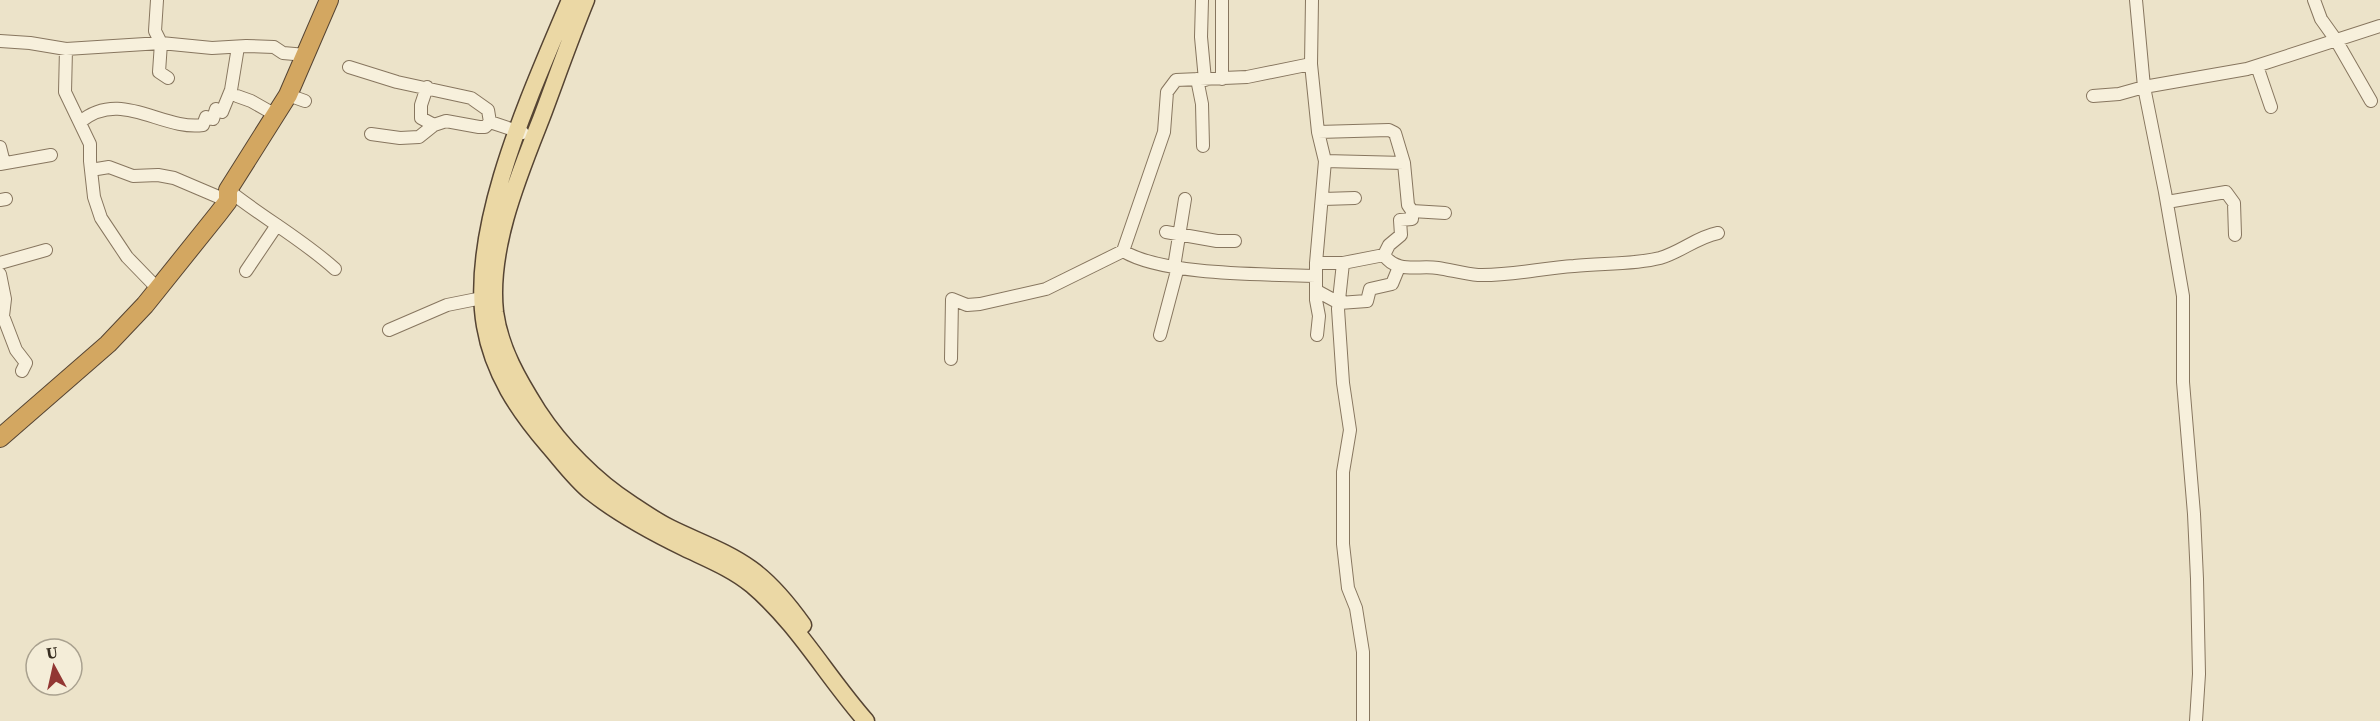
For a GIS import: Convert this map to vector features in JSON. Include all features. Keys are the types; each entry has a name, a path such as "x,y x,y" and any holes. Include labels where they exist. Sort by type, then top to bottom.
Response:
{"highway":[{"path":"0,438 108,344 159,290 228,195 257,148 274,114 297,98 306,55 329,0"}],"main road":[{"path":"570,0 517,130 490,226 482,298 489,344 507,390 527,422 580,482 629,520 724,567 751,585 795,628 841,692 866,721"},
{"path":"586,0 517,180 501,240 494,284 499,333 510,363 548,426 613,492 667,526 750,568 766,581 786,601 842,679 876,721"}],"street":[{"path":"157,0 155,31 161,43 159,72 168,78"},
{"path":"1202,0 1203,146"},
{"path":"1222,0 1222,79"},
{"path":"1312,0 1311,64 1318,132 1325,161 1316,262 1316,300 1319,316 1317,335"},
{"path":"2136,0 2144,87 2183,296 2183,382 2197,579 2199,674 2196,721"},
{"path":"2314,0 2320,18 2336,40 2371,101"},
{"path":"2093,96 2119,94 2144,87 2177,83 2257,66 2380,26"},
{"path":"0,41 66,49 161,43 212,48 274,47 284,53 306,55"},
{"path":"81,122 92,112 120,109 171,122 203,125 206,117 213,119 216,109 222,112 231,90 238,46"},
{"path":"66,49 65,92 90,144 94,197 101,219 127,257 159,290"},
{"path":"951,359 952,299 967,304 980,304 1046,289 1123,251 1164,132 1167,92 1176,81 1247,77 1311,64"},
{"path":"2257,66 2271,107"},
{"path":"349,67 397,82 471,98 488,110 490,122"},
{"path":"427,87 419,112 421,118 434,125"},
{"path":"237,96 274,114"},
{"path":"371,134 400,138 419,137 434,125 446,121 485,127 490,122"},
{"path":"490,122 533,137"},
{"path":"1318,132 1393,131 1404,164 1408,205 1412,211 1412,219 1400,220 1401,235 1389,245 1384,255"},
{"path":"0,147 2,163 51,155"},
{"path":"1325,161 1404,164"},
{"path":"91,170 109,167 133,176 158,175 228,195 277,225 335,269"},
{"path":"2167,202 2226,192 2234,203 2235,236"},
{"path":"1323,199 1355,198"},
{"path":"1161,335 1176,267 1185,199"},
{"path":"1412,211 1445,213"},
{"path":"246,271 277,225"},
{"path":"1166,232 1217,241 1235,241"},
{"path":"1384,255 1389,263 1399,267 1437,268 1477,275 1513,274 1573,266 1634,263 1669,255 1706,235 1718,233"},
{"path":"0,263 46,250"},
{"path":"1123,251 1135,259 1176,267 1224,272 1317,276"},
{"path":"1316,262 1342,263 1384,255"},
{"path":"1342,263 1339,303 1343,383 1350,430 1343,472 1343,544 1348,588 1356,608 1363,652 1363,721"},
{"path":"1317,291 1339,303 1367,301 1370,289 1392,284 1399,267"},
{"path":"0,274 5,299 3,316 16,350 26,363 21,371"},
{"path":"389,330 447,305 482,298"}]}
